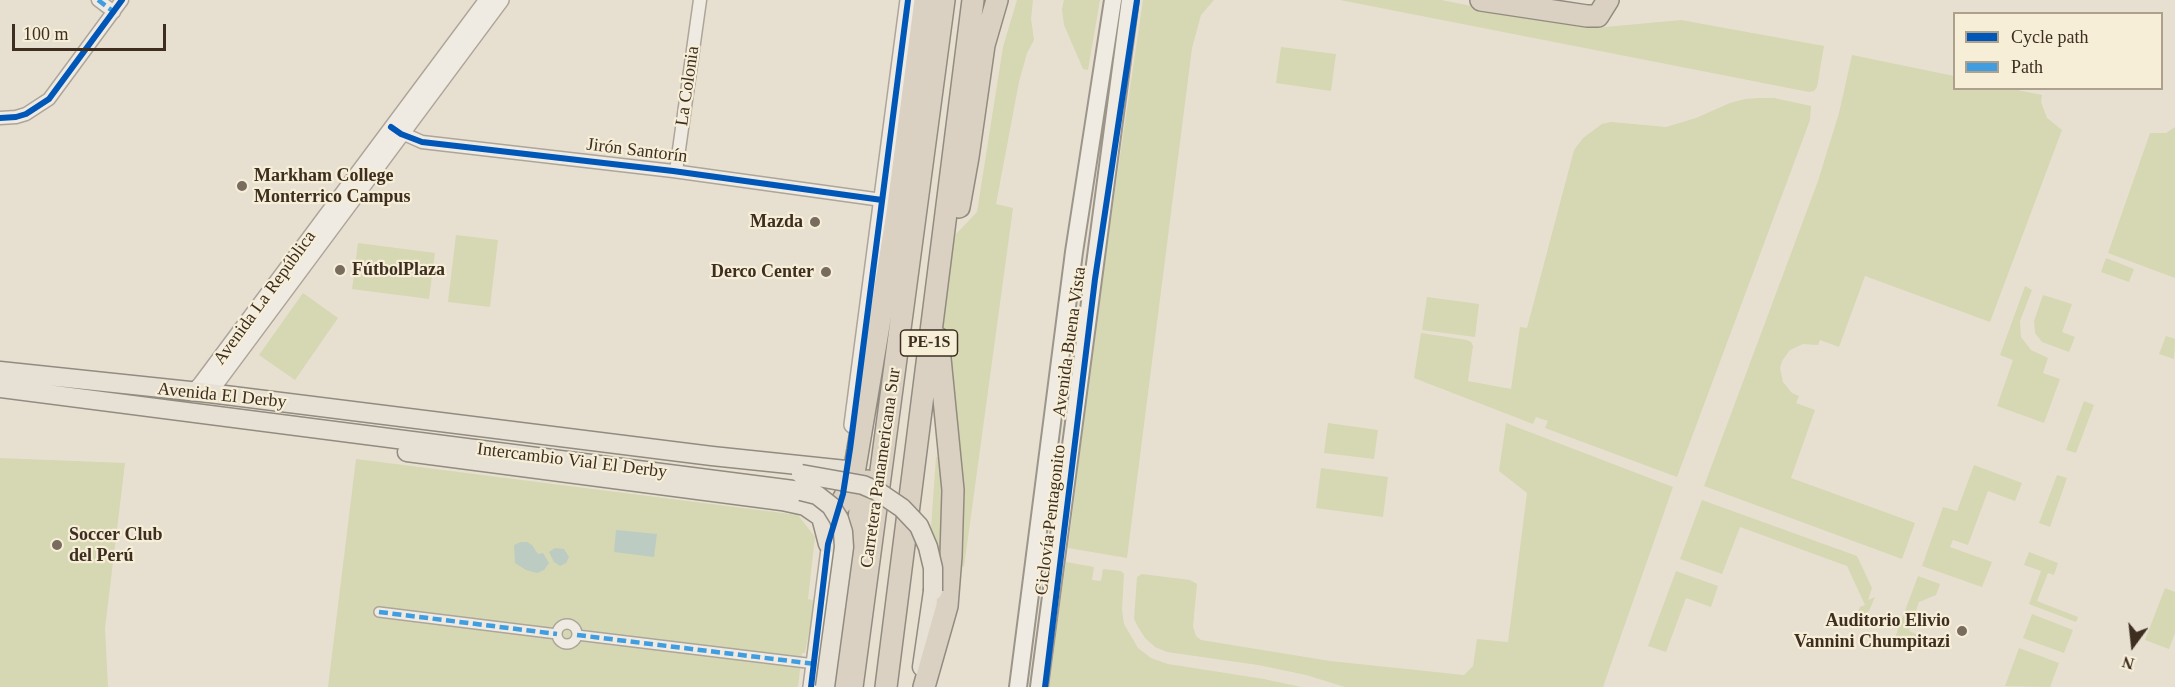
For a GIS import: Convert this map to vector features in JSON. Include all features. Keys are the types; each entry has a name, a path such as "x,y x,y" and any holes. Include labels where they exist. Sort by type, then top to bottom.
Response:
{"highway":[{"path":"840,505 850,487 855,467 879,326 897,213 925,0"},
{"name":"Carretera Panamericana Sur","path":"852,687 944,0"},
{"name":"Carretera Panamericana Sur","path":"886,687 972,0"},
{"path":"941,243 958,209 984,45 997,0"},
{"path":"1481,0 1587,16 1598,16 1608,0"},
{"path":"1505,0 1553,12"},
{"path":"924,687 938,642 949,590 953,490 933,306"},
{"path":"836,678 860,512 873,444 888,412"},
{"path":"934,678 938,642"}],"main road":[{"name":"Avenida Buena Vista","path":"1018,687 1084,187 1113,0"},
{"name":"Avenida Buena Vista","path":"1039,687 1130,0"},
{"path":"1084,187 1105,191"},
{"name":"Avenida El Derby","path":"0,371 443,422"},
{"name":"Avenida El Derby","path":"0,388 342,431"},
{"path":"443,422 700,455 846,470"},
{"path":"443,422 492,438 801,482 863,484 877,490 902,508 919,526 933,568 933,591 919,687"},
{"path":"342,431 404,452 805,506 811,508 820,518 828,544"},
{"name":"Intercambio Vial El Derby","path":"342,431 801,482"},
{"path":"801,482 831,506 839,519 843,532 844,547 825,687"}],"street":[{"path":"98,0 114,12"},
{"path":"0,118 26,114 49,99 122,0"},
{"name":"Avenida La República","path":"396,130 487,0"},
{"name":"Avenida La República","path":"200,393 201,384 396,130 501,0"},
{"name":"La Colonia","path":"676,171 700,0"},
{"path":"811,687 828,544 840,505 846,470 908,0"},
{"name":"Jirón Santorín","path":"396,130 422,142 676,171 882,200"},
{"path":"379,612 557,634"},
{"path":"567,624 573,626 577,635 573,643 567,644 558,640 557,634 559,628 567,624"},
{"path":"577,635 814,664"}],"green space":[{"path":"1017,0 1033,0 1031,19 1034,40 1027,53 1019,82 996,204 1013,208 964,567 958,566 941,324 954,236 977,212 1003,47"},
{"path":"1064,0 1100,0 1088,70 1083,69 1064,25 1062,9"},
{"path":"1143,0 1214,0 1201,15 1192,48 1127,558 1068,548 1100,292"},
{"path":"1340,0 1441,0 1580,27 1681,20 1824,46 1817,87 1814,91 1809,92"},
{"path":"1281,47 1336,54 1331,91 1276,83"},
{"path":"1852,55 1953,76 1953,90 2017,90 2042,95 2041,102 2047,118 2062,130 1990,322 1865,276 1839,347 1820,340 1818,345 1803,344 1790,350 1782,361 1780,368 1783,382 1792,393 1799,396 1796,403 1815,410 1791,478 1915,523 1902,559 1704,486 1818,181 1839,113"},
{"path":"1774,98 1811,106 1810,120 1677,477 1545,428 1548,421 1536,417 1533,424 1414,378 1421,333 1471,342 1473,346 1468,381 1511,389 1520,327 1527,328 1574,150 1583,138 1602,124 1611,122 1666,127 1696,118 1730,103"},
{"path":"2175,127 2175,278 2108,253 2150,133 2166,133"},
{"path":"456,235 498,240 490,307 448,302"},
{"path":"358,243 435,253 429,299 352,289"},
{"path":"2106,258 2134,269 2129,282 2101,272"},
{"path":"2025,286 2032,290 2020,321 2021,337 2031,350 2048,358 2043,373 2060,379 2044,423 1997,406 2013,360 2000,355"},
{"path":"303,293 338,318 295,380 259,355"},
{"path":"2043,295 2072,304 2062,332 2075,337 2069,352 2042,342 2035,333 2034,321"},
{"path":"1427,297 1479,304 1475,337 1422,330"},
{"path":"2166,336 2175,339 2174,359 2159,354"},
{"path":"2084,401 2094,405 2076,453 2066,450"},
{"path":"1328,423 1378,430 1374,459 1324,453"},
{"path":"1506,423 1673,487 1603,687 1345,687 1306,675 1258,665 1167,652 1155,647 1138,627 1134,619 1137,577 1142,574 1190,580 1197,584 1193,626 1196,636 1201,640 1330,661 1464,675 1473,666 1477,639 1508,642 1527,493 1499,471"},
{"path":"936,457 947,459 942,571 938,544 931,528"},
{"name":"Soccer Club del Perú","path":"0,458 125,463 105,628 108,687 0,687"},
{"path":"356,459 798,515 815,537 808,599 815,601 805,653 802,653 798,687 328,687"},
{"path":"1974,465 2022,483 2015,501 1988,491 1968,545 1953,540 1950,547 1992,562 1982,587 1922,566 1943,507 1957,511"},
{"path":"1321,468 1388,477 1383,517 1316,508"},
{"path":"2057,475 2067,478 2050,527 2039,523"},
{"path":"1702,500 1857,556 1872,588 1868,600 1875,597 1869,611 1854,624 1860,607 1865,605 1847,566 1740,527 1722,574 1680,559"},
{"path":"2029,552 2058,563 2054,575 2048,573 2037,601 2078,617 2076,622 2029,604 2041,571 2024,565"},
{"path":"1066,562 1094,567 1092,580 1101,581 1103,569 1121,571 1124,574 1122,610 1124,624 1138,648 1151,658 1168,664 1301,687 1049,687"},
{"path":"1676,571 1718,586 1711,607 1686,598 1666,652 1648,646"},
{"path":"1918,576 1940,584 1936,595 1919,602 1909,631 1921,636 1924,644 1922,650 1894,640"},
{"path":"2165,588 2175,592 2175,633 2169,649 2145,640"},
{"path":"2032,614 2073,630 2064,653 2023,638"},
{"path":"2019,648 2059,663 2050,687 2005,686"}],"shaded area":[{"path":"616,530 657,534 654,557 614,552"},
{"path":"521,542 532,545 538,554 543,553 549,563 544,570 537,573 526,570 515,563 514,545"},
{"path":"555,548 564,549 569,557 566,563 560,566 554,562 549,552"}],"marked path":[{"path":"98,0 114,12"},
{"path":"379,612 557,634"},
{"path":"577,635 815,664"}],"cycle path":[{"path":"0,118 26,114 49,99 122,0"},
{"path":"811,687 828,544 843,494 850,449 908,0"},
{"name":"Ciclovía Pentagonito","path":"1045,687 1095,279 1137,0"},
{"path":"391,127 401,134 422,142 673,171 882,200"}],"place":[{"name":"Markham College Monterrico Campus","path":"242,186"},
{"name":"Mazda","path":"815,222"},
{"name":"FútbolPlaza","path":"340,270"},
{"name":"Derco Center","path":"826,272"},
{"name":"Soccer Club del Perú","path":"57,545"},
{"name":"Auditorio Elivio Vannini Chumpitazi","path":"1962,631"}]}
